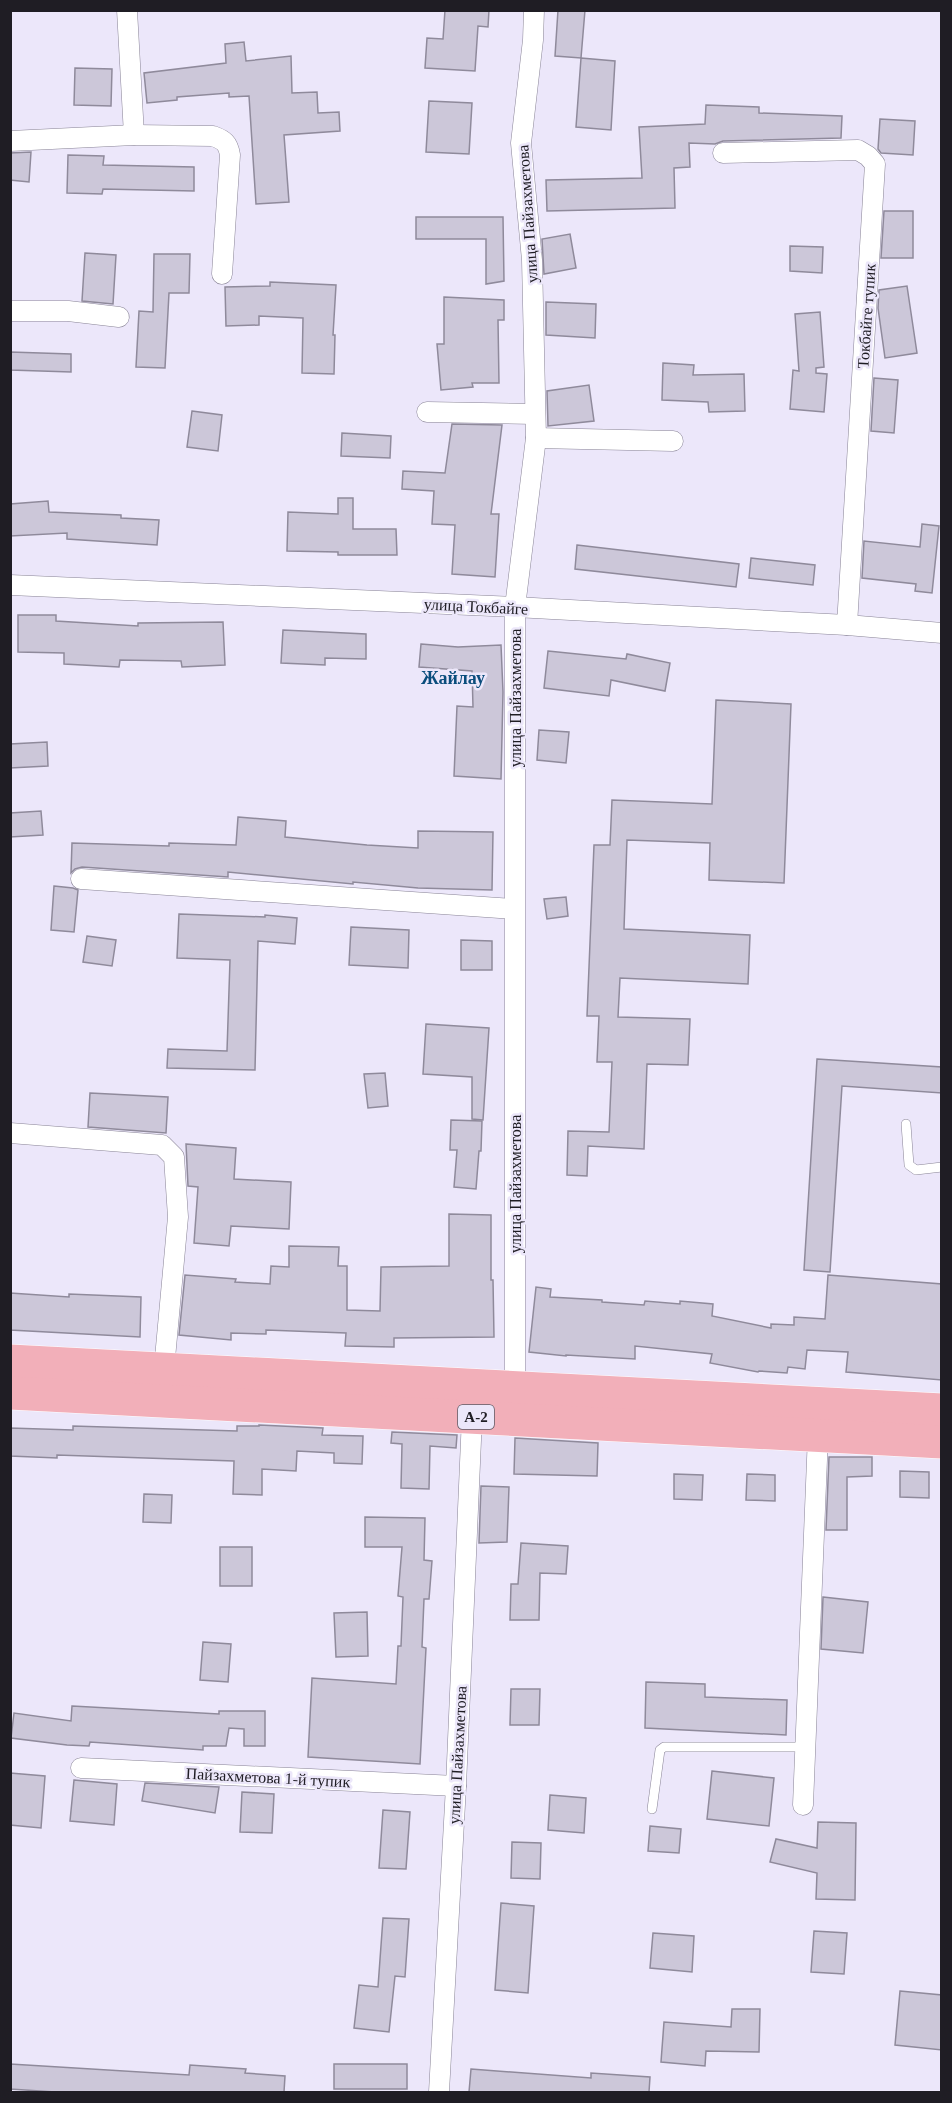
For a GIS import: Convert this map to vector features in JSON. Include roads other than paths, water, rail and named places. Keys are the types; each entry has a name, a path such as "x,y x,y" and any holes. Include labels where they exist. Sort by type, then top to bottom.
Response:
{"highway":[{"name":"A-2","path":"10,1361 942,1410"},
{"name":"A-2","path":"10,1393 942,1442"}],"street":[{"path":"127,10 134,135"},
{"name":"улица Пайзахметова","path":"515,1388 515,607 536,438 532,260 521,143 533,40 534,10"},
{"path":"10,141 134,135 213,135 222,139 228,144 230,155 222,274"},
{"name":"Токбайге тупик","path":"723,153 858,150 875,164 847,625"},
{"path":"10,311 68,311 118,317"},
{"path":"427,412 536,414"},
{"path":"536,438 673,441"},
{"name":"улица Токбайге","path":"10,585 515,607 847,625 942,633"},
{"path":"81,879 514,909"},
{"path":"10,1133 162,1145 174,1157 178,1217 164,1369"},
{"name":"улица Пайзахметова","path":"439,2092 456,1786 472,1417"},
{"path":"803,1805 818,1435"},
{"name":"Пайзахметова 1-й тупик","path":"81,1768 456,1786"}],"lane":[{"path":"906,1124 909,1165 916,1170 942,1167"},
{"path":"652,1809 660,1750 664,1747 805,1747"}],"district":[{"name":"Жайлау","path":"453,678"}]}
